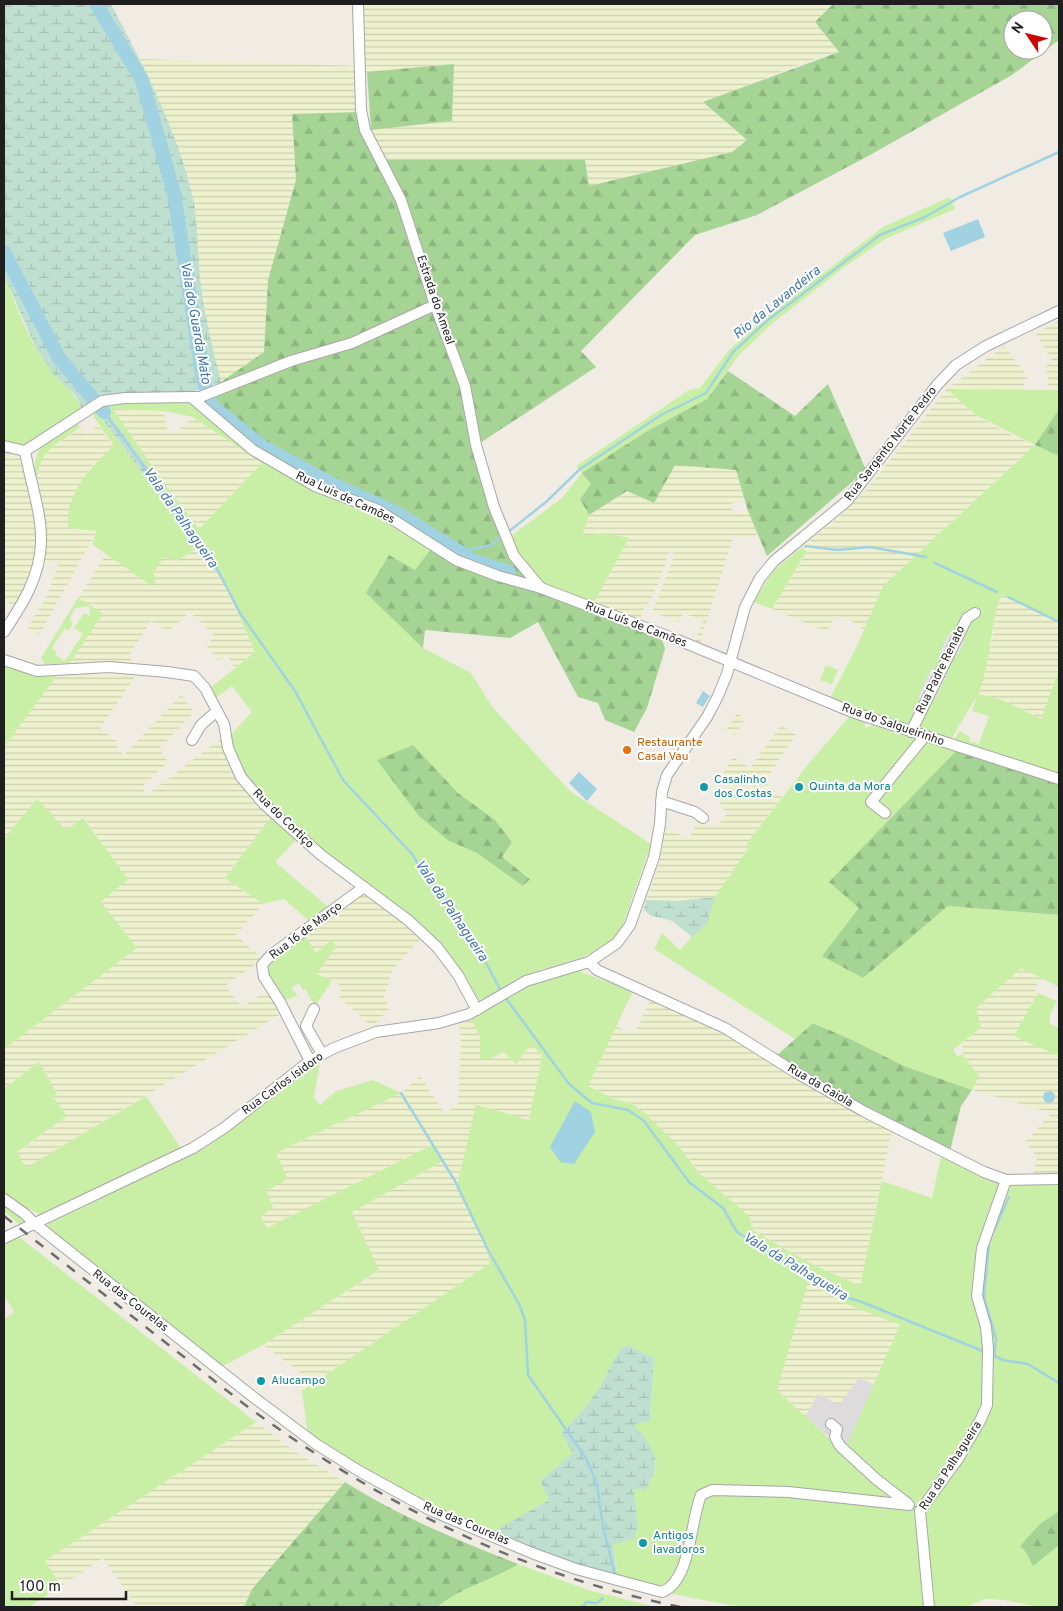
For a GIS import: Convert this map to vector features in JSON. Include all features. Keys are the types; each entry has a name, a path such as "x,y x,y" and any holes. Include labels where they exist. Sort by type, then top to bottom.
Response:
{"street":[{"name":"Estrada do Ameal","path":"358,4 361,110 365,130 378,161 401,200 434,305 466,386 476,445 494,507 514,556 541,588"},
{"path":"4,446 25,452 102,401 124,398 196,397 285,364 352,343 434,305"},
{"name":"Rua Sargento Norte Pedro","path":"730,662 745,607 754,587 766,570 847,501 944,378 975,352 1059,310"},
{"name":"Rua Luis de Camões","path":"196,397 254,450 315,486 378,510 456,560 498,576 541,588"},
{"path":"4,632 26,597 38,562 41,543 25,452"},
{"name":"Rua Luís de Camões","path":"541,588 730,662"},
{"name":"Rua Padre Renato","path":"911,732 967,618 975,613"},
{"name":"Rua do Cortiço","path":"4,660 38,671 109,668 194,676 205,688 224,724 228,748 241,777 264,804 320,855 408,920 437,947 458,975 477,1010"},
{"name":"Rua do Salgueirinho","path":"730,662 852,712 1059,779"},
{"name":"Rua Carlos Isidoro","path":"4,1238 192,1148 224,1128 310,1061 322,1054 376,1032 450,1020 477,1010 507,991 535,977 590,962 617,943 630,925 656,846 661,801 667,775 713,706 730,662"},
{"path":"192,740 201,724 217,711"},
{"path":"886,813 871,802 925,736"},
{"path":"661,801 695,812 703,818"},
{"name":"Rua 16 de Março","path":"310,1061 264,977 262,965 271,955 364,887"},
{"name":"Rua da Gaiola","path":"590,962 597,970 725,1028 795,1072 924,1143 1006,1180 1059,1179"},
{"path":"314,1010 306,1026 322,1054"},
{"name":"Rua da Palhagueira","path":"929,1607 920,1511 958,1459 987,1405 988,1352 986,1327 977,1296 982,1248 994,1209 1006,1180"},
{"name":"Rua das Courelas","path":"4,1199 252,1396 316,1444 359,1471 432,1511 576,1569 662,1592 671,1588 677,1582 683,1568 698,1502 701,1495 712,1490 788,1492 909,1505"},
{"path":"831,1424 836,1429 836,1437 840,1446 876,1480 920,1511"}],"shaded area":[{"path":"949,633 959,635 964,642 958,654 954,653 947,659 940,652"},
{"path":"942,667 948,672 936,698 931,697 925,703 918,697 931,669 940,671"},
{"path":"859,1378 874,1384 845,1449 805,1417 818,1394"}],"green space":[{"path":"4,4 111,4 158,99 179,149 187,174 195,210 203,298 221,382 192,392 82,409 75,395 54,375 37,350 4,276"},
{"path":"358,4 833,4 815,22 839,52 808,61 703,103 747,140 732,152 589,186 585,160 385,160 371,130 452,121 454,64 365,72 360,79 358,112 292,115 296,180 268,280 264,352 221,382 209,335 200,285 193,199 174,140 140,59 360,66"},
{"path":"833,4 1059,4 1059,40 1053,44 1053,10 1003,10 1003,60 1032,60 1012,75 870,155 757,215 695,235 581,351 596,367 477,445 513,552 541,588 662,639 665,649 647,708 634,732 605,720 598,703 578,697 538,622 510,638 425,630 423,648 366,593 389,555 415,570 434,545 274,461 191,397 221,382 264,352 268,280 296,180 292,114 358,112 375,160 585,160 589,186 732,152 747,140 703,102 839,52 815,22"},
{"path":"454,64 452,121 371,130 367,72"},
{"path":"950,197 955,209 885,239 843,268 773,323 740,354 707,399 649,430 591,484 580,499 589,515 582,536 604,533 629,538 593,604 541,588 507,539 562,498 582,473 576,466 689,390 700,388 729,350 765,318 883,227"},
{"path":"4,276 23,323 37,350 82,409 25,447 4,443"},
{"path":"1059,321 1059,390 1049,389 1046,366 1053,362 1036,333"},
{"path":"1004,346 1028,377 1023,381 1025,389 1006,391 948,389 976,415 1003,431 1035,445 883,586 864,630 849,619 835,616 827,632 772,609 807,552 801,548 841,515 867,489 947,389"},
{"path":"728,371 795,416 828,384 866,470 767,556 748,511 736,470 675,465 654,503 627,491 589,515 580,499 591,484 582,473 649,430 707,399"},
{"path":"947,389 1059,390 1059,409 1035,445 976,415"},
{"path":"191,397 341,495 435,545 415,570 423,648 471,673 493,708 570,791 651,844 621,930 611,941 586,956 517,979 484,999 479,1000 437,946 341,869 242,776 227,739 252,712 232,686 216,698 209,689 255,652 211,552 100,402","holes":["113,409 164,411 193,417 262,463 199,529 162,480","413,745 458,793 495,820 512,842 501,857 530,878 523,886 477,853 449,841"]},
{"path":"100,402 211,552 223,581 95,409"},
{"path":"94,408 198,547 177,561 164,557 153,573 156,579 152,586 92,544 97,531 68,528 69,508 77,488 94,465 114,446 90,411"},
{"path":"113,409 164,411 167,429 174,434 193,417 263,463 199,529 162,480"},
{"path":"1059,409 1059,456 1035,445"},
{"path":"76,422 80,427 48,452 39,467 37,477 35,476 35,464 40,448 51,437"},
{"path":"99,424 103,433 114,446 90,468 70,505 68,528 97,531 39,635 27,628 46,598 59,562 43,562 35,477 38,477 40,462 51,448 81,428 87,434"},
{"path":"1035,445 1059,456 1059,621 1001,595 994,619 986,670 978,694 1002,700 1041,719 1059,670 1059,779 830,882 860,907 863,978 948,906 1059,915 1059,987 1021,968 976,1008 981,1027 953,1050 958,1057 962,1054 979,1076 972,1090 904,1066 814,1023 795,1039 654,949 662,933 680,950 692,937 673,921 650,915 644,910 646,900 678,901 715,897 750,846 746,845 747,843 810,762 849,717 865,722 865,728 874,725 895,733 900,729 828,702 856,648 883,586","holes":["977,696 972,711 989,716 979,744 969,741 970,737 960,731 951,743 951,739"]},
{"path":"4,449 22,459 36,521 37,543 32,582 19,610 4,599"},
{"path":"675,465 736,470 745,499 730,504 733,514 748,511 758,534 747,538 734,535 699,645 695,643 703,621 683,613 679,622 652,612 675,554 669,552 659,582 648,605 646,604 639,621 593,604 582,536 589,515 628,491 654,503"},
{"path":"198,547 223,581 255,652 234,668 228,655 218,660 206,645 215,636 190,612 168,632 151,621 128,657 138,664 138,673 100,728 119,743 117,750 124,755 181,695 194,712 159,749 168,762 142,787 147,795 220,739 226,739 274,813 225,878 263,904 236,935 263,959 225,986 242,1007 270,989 283,1009 279,1015 26,1168 17,1153 67,1116 53,1097 57,1094 39,1062 4,1089 4,1049 137,948 101,902 128,879 84,818 66,830 37,799 4,839 4,747 61,670 67,668 102,613 78,598 107,553 152,586 153,573 164,557 177,561"},
{"path":"801,548 807,551 772,609 753,602 774,570"},
{"path":"1001,595 1059,621 1059,670 1041,719 1002,700 978,694 993,636 995,613"},
{"path":"78,598 103,613 70,663 45,664 41,658","holes":["89,606 90,616 84,613 74,628 83,634 65,661 55,655 57,652 52,648 65,628 69,630 72,625 70,617 76,608"]},
{"path":"4,660 32,670 61,670 4,747"},
{"path":"826,665 838,670 832,685 820,680"},
{"path":"737,713 745,719 735,735 726,730"},
{"path":"781,725 796,735 764,782 782,797 747,843 751,845 715,897 678,901 646,900 658,868 666,828 689,839 698,820 715,828 728,812 719,806 726,789 719,780 733,757 750,768"},
{"path":"413,745 458,793 495,820 512,842 502,857 530,879 523,886 477,853 449,841 419,816 377,760"},
{"path":"960,747 1059,779 1059,915 948,906 863,978 822,956 859,908 829,882"},
{"path":"37,799 66,830 83,818 128,879 101,902 137,948 4,1049 4,839"},
{"path":"274,813 300,836 275,862 333,911 314,925 284,899 263,904 225,878"},
{"path":"364,887 424,935 393,969 384,996 389,1009 372,1027 339,997 342,986 316,974 316,954 303,933"},
{"path":"715,897 707,924 692,937 673,921 650,915 644,910 646,900 678,901"},
{"path":"303,933 316,953 331,940 336,946 317,974 332,981 315,1006 299,983 291,988 298,996 280,1002 264,977 271,955"},
{"path":"1021,967 1042,979 1034,989 1038,993 1030,1005 1059,1055 1059,1179 1032,1180 1037,1157 1025,1142 1052,1113 972,1090 979,1076 962,1054 965,1050 960,1044 981,1027 976,1008"},
{"path":"578,971 633,991 588,1086 614,1099 632,1104 643,1112 676,1143 699,1173 750,1217 752,1230 812,1264 860,1286 882,1181 932,1198 942,1152 1006,1180 1059,1179 1059,1607 1040,1607 1003,1600 985,1599 966,1607 740,1607 662,1592 672,1586 679,1576 688,1550 701,1495 712,1490 788,1492 908,1504 876,1479 845,1449 900,1325 842,1302 808,1282 777,1390 871,1477 899,1500 765,1486 714,1488 697,1492 677,1575 664,1585 642,1585 618,1577 613,1544 634,1538 638,1527 634,1489 646,1489 652,1479 656,1462 651,1448 633,1425 650,1421 654,1358 626,1345 622,1348 590,1400 561,1433 574,1453 540,1481 549,1500 489,1534 418,1503 372,1480 328,1452 308,1436 302,1391 489,1264 488,1250 457,1186 476,1105 529,1120 542,1056 531,1044 516,1064 504,1052 490,1059 480,1060 480,1037 471,1019 535,984"},
{"path":"1038,993 1057,1001 1050,1015 1050,1024 1059,1028 1059,1056 1014,1036"},
{"path":"651,999 736,1040 893,1126 860,1286 812,1264 752,1230 722,1194 699,1173 691,1161 643,1112 632,1104 614,1099 588,1086 616,1026 634,1034"},
{"path":"471,1019 480,1037 480,1059 490,1059 531,1043 542,1056 529,1120 476,1106 457,1186 488,1250 489,1264 302,1391 300,1372 263,1345 379,1271 352,1212 443,1161 432,1145 267,1228 261,1217 273,1207 266,1191 276,1153 401,1093 420,1076 445,1114 458,1103 461,1035 458,1024"},
{"path":"813,1023 904,1066 972,1090 961,1106 949,1155 774,1058"},
{"path":"39,1062 57,1094 53,1097 67,1116 17,1152 26,1168 146,1096 181,1148 41,1215 4,1197 4,1089"},
{"path":"320,1062 314,1098 320,1105 336,1091 373,1080 401,1093 276,1153 288,1179 266,1191 273,1207 261,1217 267,1228 432,1145 443,1161 352,1212 379,1270 263,1345 217,1369 43,1227 210,1145"},
{"path":"4,1202 25,1221 21,1226 4,1211"},
{"path":"21,1233 19,1237 256,1422 45,1561 61,1586 29,1607 4,1607 4,1319 14,1312 4,1295 4,1242"},
{"path":"809,1277 903,1319 874,1384 859,1378 839,1405 818,1394 805,1417 777,1390"},
{"path":"626,1345 654,1358 650,1421 634,1425 651,1448 654,1455 655,1470 646,1489 634,1489 638,1527 634,1539 613,1545 618,1581 489,1534 549,1500 540,1481 573,1453 561,1433 590,1400 602,1383 618,1353"},
{"path":"256,1422 294,1451 345,1482 252,1589 244,1607 137,1607 103,1558 61,1586 45,1561"},
{"path":"345,1482 408,1517 518,1564 456,1594 437,1607 244,1607 252,1589"},
{"path":"1059,1511 1059,1545 1033,1566 1026,1552 1020,1546 1040,1524"},
{"path":"518,1564 588,1590 656,1607 437,1607 456,1594"}],"water":[{"path":"978,219 985,237 951,251 943,233"},
{"path":"703,691 710,696 703,707 696,703"},
{"path":"579,772 597,789 587,801 569,783"},
{"path":"1047,1091 1051,1091 1055,1097 1051,1103 1047,1103 1043,1099 1043,1095"},
{"path":"575,1101 591,1112 595,1132 574,1164 560,1162 550,1147"}],"waterway":[{"name":"Vala do Guarda Mato","path":"96,4 142,80 174,194 203,380 212,406 263,447 334,485 397,513 474,561 509,572"},
{"name":"Rio da Lavandeira","path":"508,532 546,502 580,469 661,415 706,393 733,352 768,320 880,235 925,217 960,197 1059,152"},
{"name":"Vala da Palhagueira","path":"4,252 59,358 104,412"},
{"name":"Vala da Palhagueira","path":"104,412 213,561 240,613 295,691 343,780 413,855 422,872 440,892 486,963 502,993"},
{"name":"Rio da Lavandeira","path":"460,552 491,545 503,535"},
{"path":"806,546 837,550 870,547 926,557"},
{"path":"935,563 997,592"},
{"path":"1008,597 1059,622"},
{"name":"Vala da Palhagueira","path":"505,997 569,1084 592,1103 628,1110 644,1121 689,1182 723,1208 737,1232 839,1295 862,1302 985,1352"},
{"path":"401,1093 455,1181 488,1250 519,1304 525,1320 528,1375 586,1458 597,1484 603,1527 615,1575"},
{"path":"991,1237 1009,1197"},
{"path":"989,1242 984,1297 996,1339 994,1356"},
{"name":"Vala da Palhagueira","path":"990,1354 1003,1360 1028,1364 1059,1383"},
{"path":"583,1607 586,1602 597,1603 603,1598"}],"railway":[{"path":"4,1216 244,1404 345,1472 452,1530 507,1554 564,1575 622,1593 681,1607"}],"place":[{"name":"Restaurante Casal Vau","path":"627,750"},
{"name":"Casalinho dos Costas","path":"704,787"},
{"name":"Quinta da Mora","path":"799,787"},
{"name":"Alucampo","path":"261,1381"},
{"name":"Antigos lavadoros","path":"643,1543"}]}
